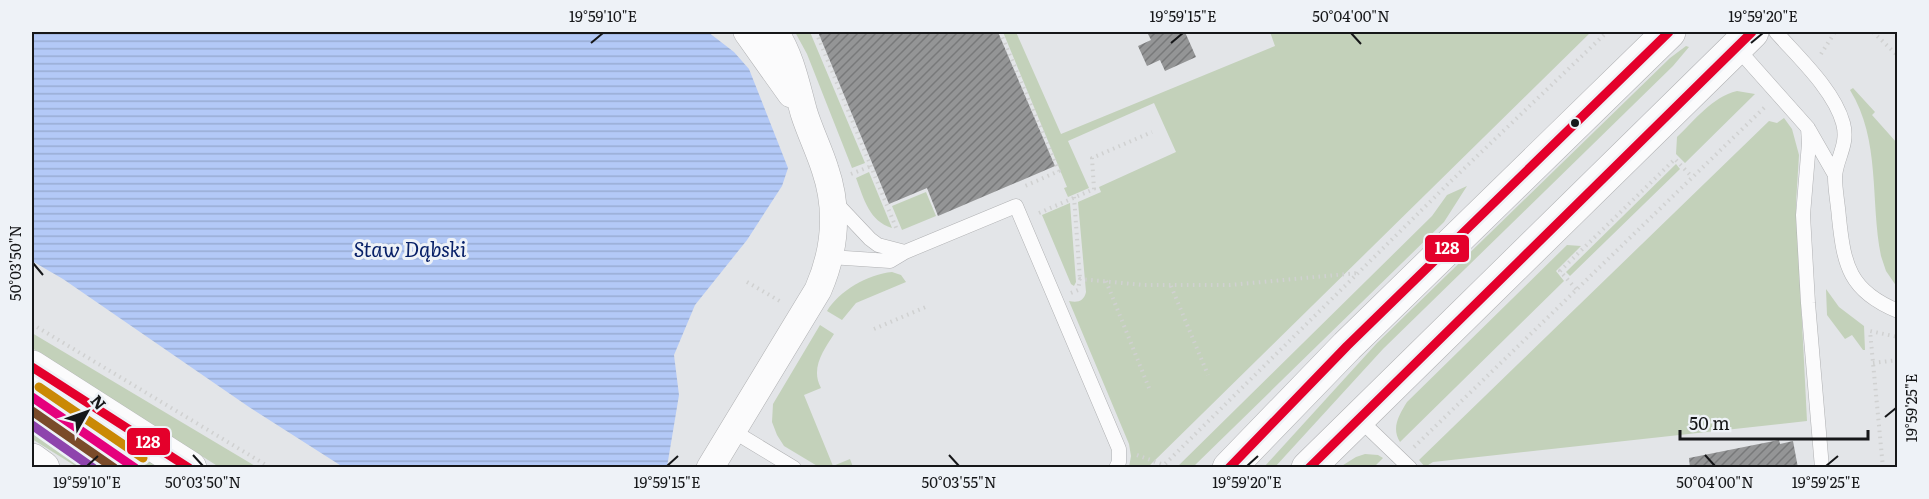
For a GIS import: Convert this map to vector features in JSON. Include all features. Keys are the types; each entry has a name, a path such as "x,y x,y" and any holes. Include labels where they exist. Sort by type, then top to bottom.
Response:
{"main road":[{"path":"1229,468 1347,346 1669,32"},
{"path":"1308,468 1737,37"},
{"path":"32,367 190,468"},
{"path":"32,459 43,468"}],"street":[{"path":"747,32 805,115"},
{"path":"710,468 808,309 825,274 830,256 834,229 833,200 805,115 795,74 775,32"}],"lane":[{"path":"1776,32 1823,86 1843,124 1845,139 1835,175 1843,254 1851,275 1870,295 1898,311"},
{"path":"1737,37 1808,128 1835,175"},
{"path":"1808,128 1803,215 1822,468"},
{"path":"833,200 878,245 905,252"},
{"path":"830,256 890,261 905,252 1016,206 1119,449 1119,462 1116,468"},
{"path":"1358,418 1410,468"},
{"path":"733,431 794,468"}],"path":[{"path":"816,32 899,234"},
{"path":"1000,32 1059,171 1025,186"},
{"path":"1119,449 1162,466 1607,32"},
{"path":"1821,54 1835,32"},
{"path":"1873,32 1898,56"},
{"path":"1410,451 1770,103"},
{"path":"1037,214 1094,189 1092,158 1152,132"},
{"path":"1576,289 1560,271 1675,159 1692,177"},
{"path":"850,174 871,166"},
{"path":"1056,299 1076,292 1080,287 1074,197"},
{"path":"1080,279 1171,286 1258,284 1359,272"},
{"path":"1106,281 1149,388"},
{"path":"747,282 773,297"},
{"path":"1171,286 1208,375"},
{"path":"874,329 928,306"},
{"path":"32,324 271,468"},
{"path":"1883,468 1870,331 1898,337"},
{"path":"1873,363 1898,360"}],"shaded area":[{"path":"32,389 148,467 99,467 32,422"}],"green space":[{"path":"795,32 810,32 865,163 852,168 807,54"},
{"path":"1003,32 1016,32 1061,134 1275,46 1270,32 1591,32 1147,468 1129,467 1131,456 1129,444 1069,301 1080,301 1086,292 1078,202 1101,192 1099,187 1176,152 1154,103 1068,141 1089,188 1068,197 1064,188 1067,187"},
{"path":"1686,46 1689,47 1673,66 1383,349 1275,467 1264,467 1377,343 1670,58"},
{"path":"1853,88 1875,112 1872,115 1897,143 1897,287 1886,271 1881,256 1871,150 1860,109 1850,90"},
{"path":"1737,91 1755,94 1685,163 1676,154 1677,137 1712,104"},
{"path":"1784,118 1792,129 1799,155 1796,203 1807,421 1433,462 1425,467 1419,460 1769,121 1777,123"},
{"path":"1676,164 1680,169 1570,276 1566,272"},
{"path":"869,172 892,228 884,225 873,215 865,201 856,178"},
{"path":"1467,186 1444,222 1193,467 1177,467 1432,216 1447,195"},
{"path":"926,192 936,216 902,230 892,206"},
{"path":"1070,203 1076,282 1074,286 1071,284 1042,215"},
{"path":"1567,245 1581,246 1556,271 1564,281 1400,442 1396,427 1407,402"},
{"path":"892,272 901,275 906,282 856,303 842,320 827,311 839,297 855,285 873,276"},
{"path":"1826,289 1839,307 1864,326 1865,350 1852,335 1845,339 1827,315"},
{"path":"820,325 834,334 818,366 818,381 821,388 804,395 833,466 850,459 853,467 819,467 784,446 772,422 773,404"},
{"path":"32,333 257,467 219,467 32,348"},
{"path":"32,385 161,467 148,467 32,389"},
{"path":"32,422 99,467 77,467 32,439"},
{"path":"1365,454 1378,455 1383,458 1374,467 1340,467 1356,457"}],"water":[{"name":"Staw Dąbski","path":"32,32 708,32 734,52 749,69 788,168 782,186 747,240 695,305 674,355 679,395 667,467 343,467 249,407 63,279 32,261"}],"building":[{"path":"818,32 998,32 1055,166 938,216 927,188 889,204"},
{"path":"1147,32 1185,32 1196,57 1165,71 1160,60 1147,66 1138,46 1151,40"},
{"path":"1779,440 1780,444 1793,441 1798,468 1690,468 1689,458"}],"transit line":[{"name":"128","path":"1229,468 1347,346 1669,32"},
{"name":"128","path":"1309,468 1752,32"},
{"name":"128","path":"32,367 189,468"},
{"path":"39,387 143,458"},
{"path":"32,397 135,468"},
{"path":"32,411 114,468"},
{"path":"32,425 93,468"}]}
